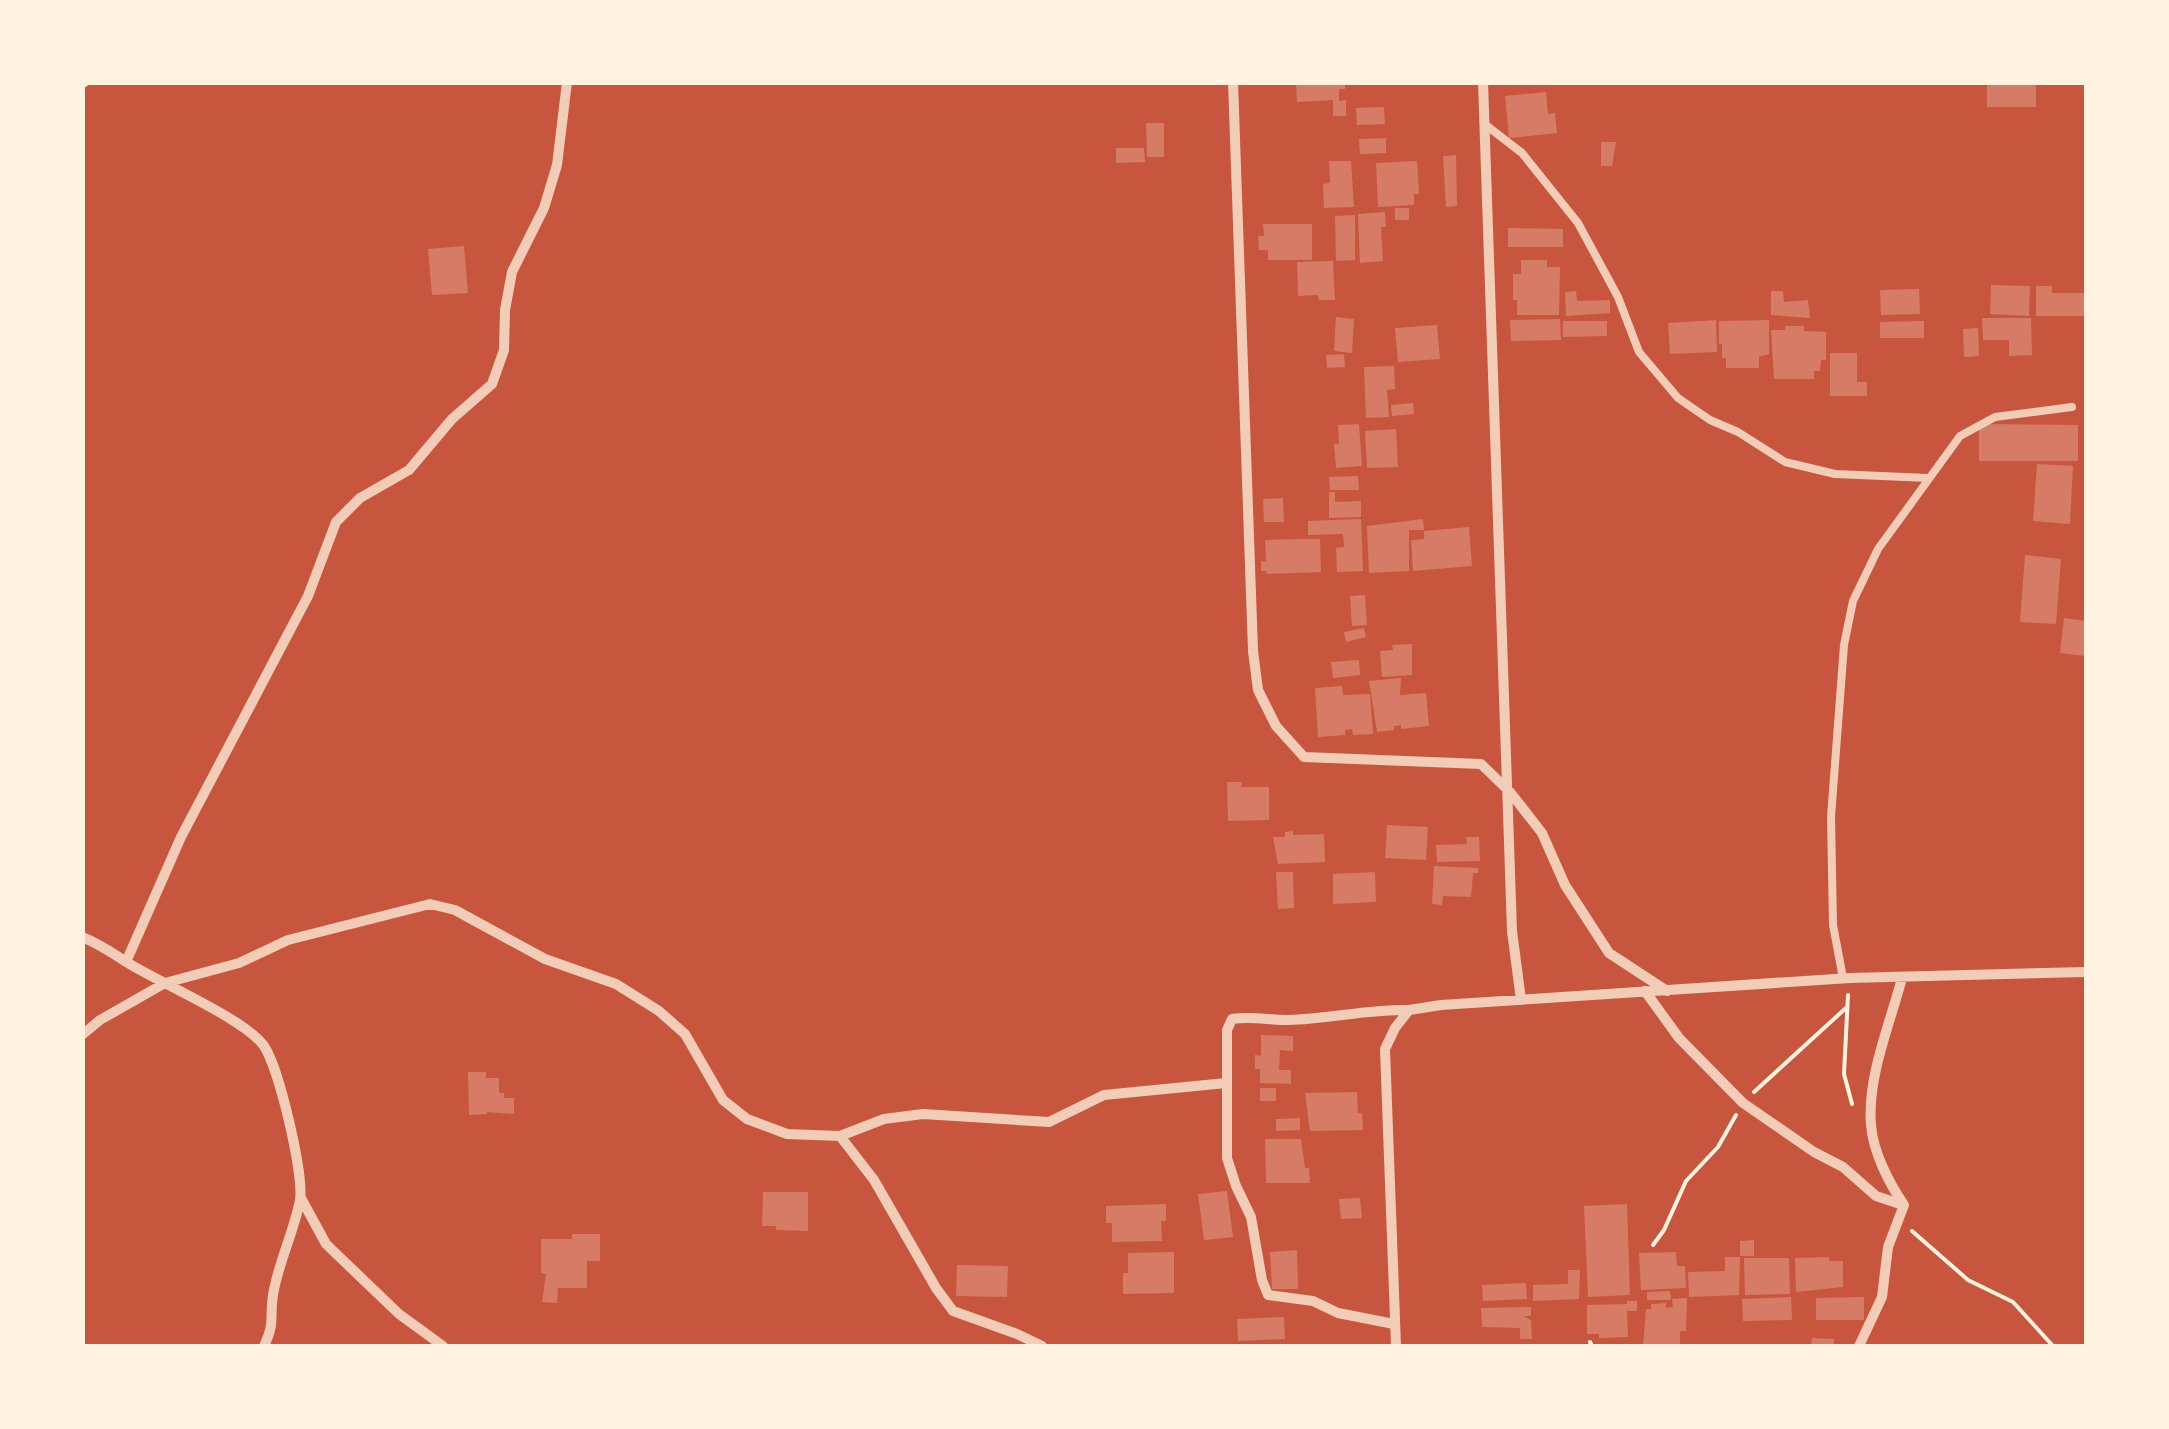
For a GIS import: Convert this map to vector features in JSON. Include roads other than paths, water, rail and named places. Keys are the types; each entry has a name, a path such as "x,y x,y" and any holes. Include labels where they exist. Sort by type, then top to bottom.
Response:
{"street":[{"path":"126,962 181,836 308,596 336,522 360,498 409,470 452,419 492,384 504,350 512,272 544,208 558,164 568,82"},
{"path":"1233,82 1249,596 1258,690 1276,726 1304,757 1481,764 1542,832 1565,885 1609,954 1667,991"},
{"path":"1483,82 1512,931 1521,1000"},
{"path":"82,1035 100,1020 165,983 239,963 288,940 430,904 454,910 545,959 616,984 658,1010 685,1034 723,1100 748,1120 787,1134 840,1136 884,1119 924,1114 1049,1122 1104,1095 1226,1083"},
{"path":"82,937 236,1022 261,1042 279,1080 301,1197 326,1244 392,1307 443,1346"},
{"path":"1394,1324 1338,1313 1313,1301 1268,1295 1251,1217 1227,1158 1226,1030 1232,1019 1286,1020 1374,1010 1846,978 2086,972"},
{"path":"1902,978 1874,1085 1871,1125 1890,1184 1904,1205"},
{"path":"1645,991 1679,1038 1743,1102 1814,1152 1843,1166 1876,1196 1904,1205"},
{"path":"1396,1346 1385,1049 1409,1010"},
{"path":"840,1136 874,1180 953,1311 1042,1346"},
{"path":"264,1346 274,1326 272,1296 301,1197"},
{"path":"1858,1346 1882,1297 1888,1247 1904,1205"}],"lane":[{"path":"1487,126 1522,152 1578,223 1618,297 1638,352 1678,398 1784,462 1835,474 1928,478"},
{"path":"1846,978 1833,924 1831,817 1849,614 1878,549 1960,436 1995,417 2072,407"}]}
